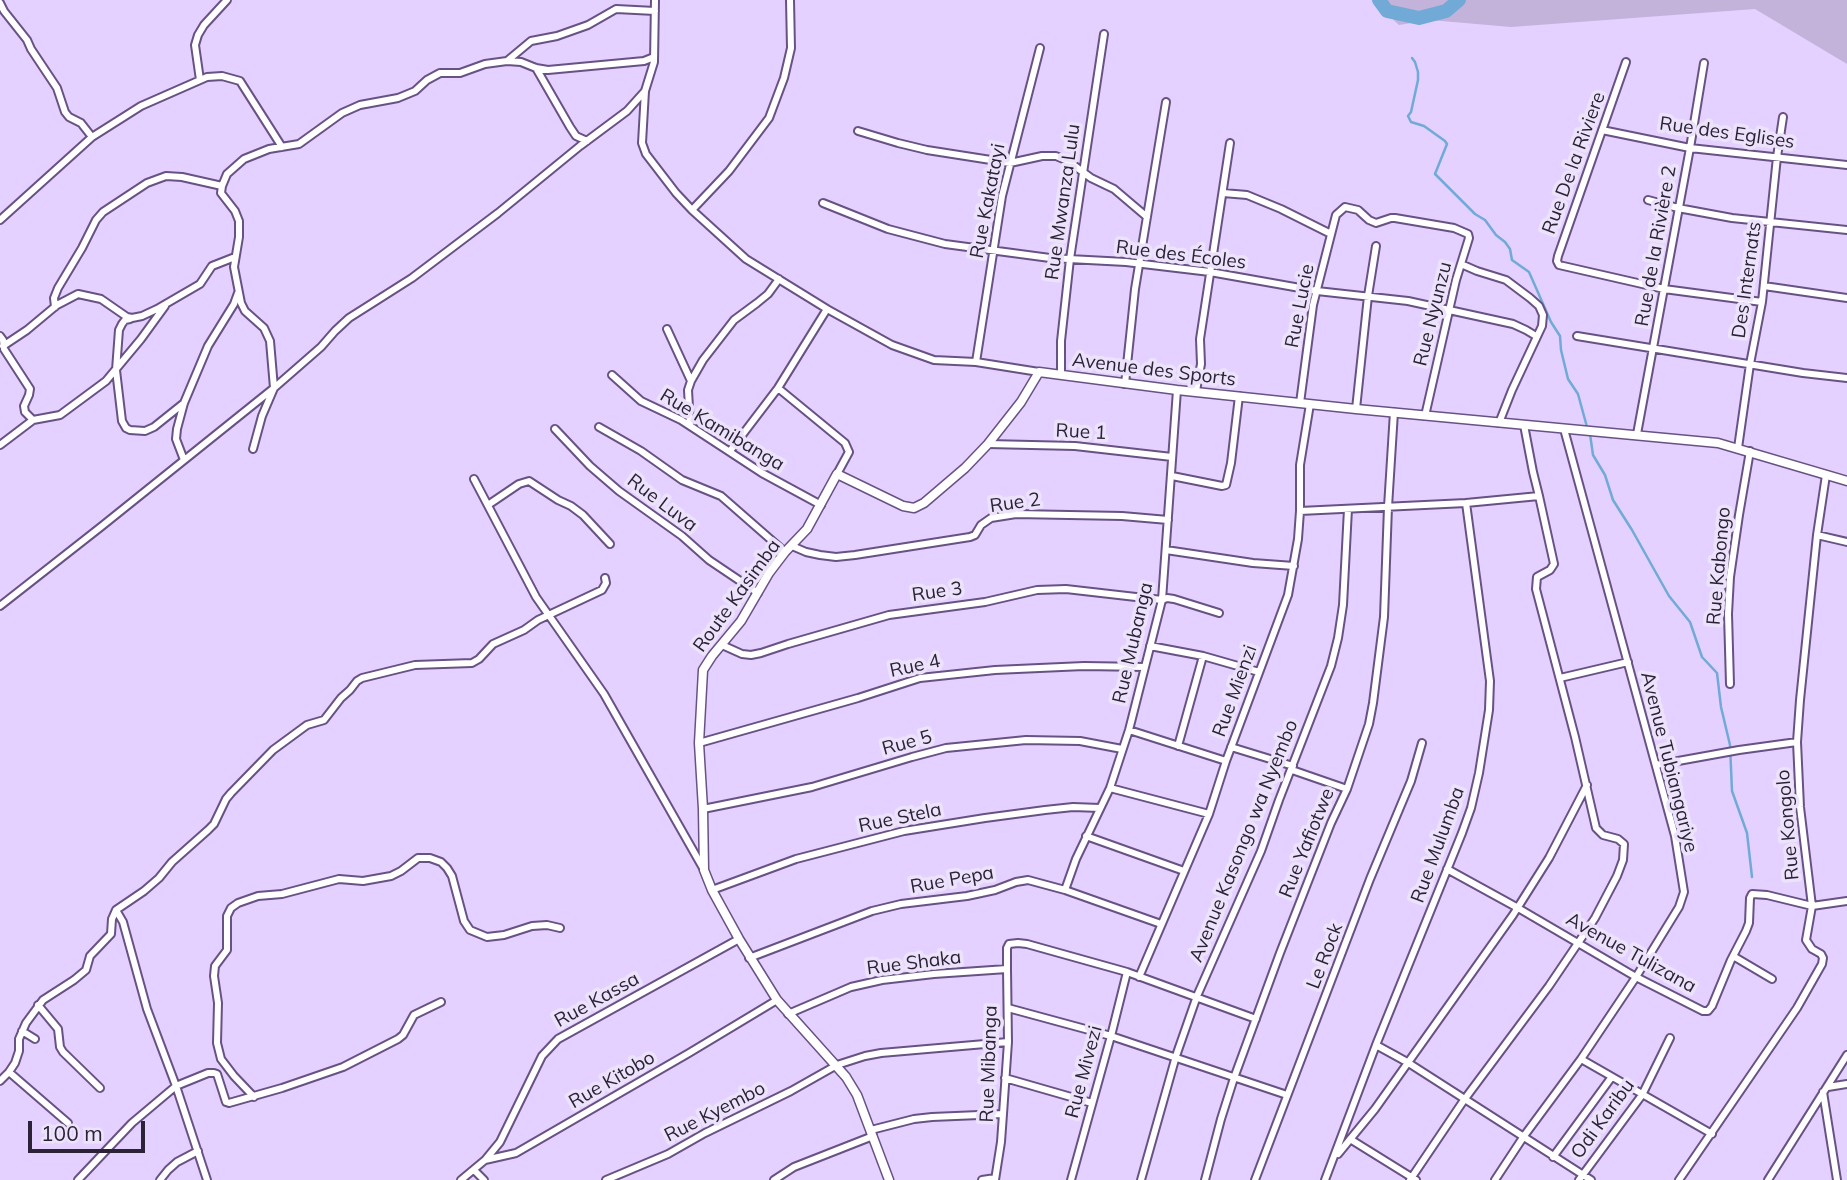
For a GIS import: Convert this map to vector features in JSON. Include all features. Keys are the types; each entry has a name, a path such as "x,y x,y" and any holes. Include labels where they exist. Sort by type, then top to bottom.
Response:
{"street":[{"path":"200,80 195,45 198,34 227,0"},
{"name":"Avenue des Sports","path":"655,0 654,57 651,77 645,91 643,149 692,210 747,259 827,309 892,345 934,359 976,362 1125,384 1424,416 1637,434"},
{"path":"692,210 729,171 769,118 784,78 791,48 790,0"},
{"path":"0,3 50,76 65,112 82,123 92,137"},
{"path":"507,61 531,41 557,36 587,25 616,9 655,11"},
{"name":"Rue Mwanza Lulu","path":"1061,375 1061,341 1070,259 1104,34"},
{"name":"Rue Kakatayi","path":"976,362 1002,196 1040,48"},
{"path":"253,449 261,416 274,388 271,341 264,328 245,311 241,303 234,267 239,221 221,193 227,174 244,159 269,149 299,144 342,113 360,105 398,98 415,91 440,73 460,73 485,64 507,61 548,70 643,61 654,57"},
{"name":"Rue De la Riviere","path":"1626,62 1557,261 1559,265 1567,268 1664,289"},
{"name":"Rue de la Rivière 2","path":"1637,434 1704,63"},
{"path":"536,68 576,136 587,141"},
{"path":"0,220 92,137 141,106 207,77 222,76 240,81 282,147"},
{"path":"0,606 274,388 349,318 412,278 498,213 627,111 645,91"},
{"path":"1125,384 1139,264 1166,103"},
{"name":"Des Internats","path":"1738,448 1762,302 1783,117"},
{"name":"Rue des Eglises","path":"1602,130 1690,148 1847,165"},
{"path":"858,131 918,148 1010,163 1049,155 1068,161 1084,174 1114,189 1147,217"},
{"path":"1196,391 1201,364 1200,339 1230,143"},
{"path":"55,307 54,298 58,288 103,212 148,183 166,176 222,186"},
{"path":"1223,193 1247,195 1331,234"},
{"path":"1648,200 1678,208 1771,223 1847,230"},
{"name":"Rue des Écoles","path":"823,203 888,229 945,244 995,252 1210,272 1317,291 1408,301 1513,324 1535,336"},
{"name":"Rue Nyunzu","path":"1336,215 1345,207 1358,210 1376,223 1391,218 1454,228 1468,234 1424,416"},
{"name":"Rue Lucie","path":"1305,404 1312,316 1336,215"},
{"path":"1356,409 1376,246"},
{"path":"184,402 154,427 145,431 126,428 122,421 116,370 119,330 125,320 150,313 200,284 212,266 236,257"},
{"path":"1461,264 1506,280 1539,306 1544,320 1499,423"},
{"path":"690,425 688,390 703,360 734,320 768,294 779,279"},
{"path":"1764,286 1847,298"},
{"path":"1664,289 1762,302"},
{"path":"184,460 176,439 184,402 208,346 239,291"},
{"path":"3,349 73,296 85,295 101,299 123,316 132,318"},
{"path":"0,445 33,420 60,415 91,393 116,370 167,303"},
{"path":"730,451 778,388 827,309"},
{"path":"667,329 691,381"},
{"path":"0,336 3,349 30,389 24,406 25,412 33,420"},
{"path":"1577,336 1847,378"},
{"path":"837,474 902,506 914,508 924,503 988,444 1021,402 1039,372"},
{"name":"Rue Kamibanga","path":"611,375 642,401 690,425 762,473 821,505"},
{"name":"Route Kasimba","path":"704,870 704,809 699,743 703,670 741,621 769,573 807,529 849,452 845,443 778,388"},
{"name":"Rue Mubanga","path":"1065,890 1086,836 1110,788 1129,730 1162,600 1177,390"},
{"path":"1172,476 1226,485 1240,396"},
{"name":"Rue Mienzi","path":"1139,977 1209,814 1288,595 1300,511 1300,465 1305,404"},
{"name":"Rue Yafiotwe","path":"1205,1180 1234,1077 1365,737 1373,703 1384,617 1394,412"},
{"path":"1350,1139 1413,1179 1464,1100 1549,986 1595,918 1617,876 1625,851 1618,839 1603,835 1596,828 1536,589 1537,577 1550,570 1554,564 1524,425"},
{"name":"Rue 2","path":"599,427 642,451 682,480 721,496 788,549 820,555 855,555 970,537 991,518 1016,514 1168,520"},
{"name":"Rue Luva","path":"555,429 590,466 619,491 682,536 709,560 758,593"},
{"name":"Avenue Tubiangariye","path":"1495,1180 1636,977 1679,907 1684,892 1675,836 1564,429"},
{"path":"1637,434 1718,443 1847,481"},
{"name":"Rue 1","path":"988,444 1075,446 1172,457"},
{"name":"Rue Kabongo","path":"1730,684 1730,577 1750,451"},
{"name":"Rue Kongolo","path":"1712,1134 1797,1008 1822,964 1821,954 1812,949 1806,940 1812,906 1800,807 1797,743 1816,535 1826,475"},
{"name":"Route Kasimba","path":"474,479 536,597 604,694 704,870 749,958 788,1014 837,1065 857,1095 889,1180"},
{"path":"488,505 528,481 577,510 610,544"},
{"path":"1300,511 1466,503 1539,496"},
{"name":"Rue Mulumba","path":"1325,1180 1471,808 1489,710 1490,681 1466,503"},
{"name":"Avenue Kasongo wa Nyembo","path":"1141,1180 1176,1056 1197,996 1261,851 1331,666 1343,605 1348,509"},
{"path":"1816,535 1847,542"},
{"path":"1166,550 1253,563 1294,566"},
{"path":"0,1081 15,1063 19,1038 37,1005 86,970 90,956 110,936 116,910 159,878 172,862 214,824 230,793 272,750 307,725 324,720 357,681 415,665 472,663 493,644 602,590 606,578"},
{"name":"Rue 3","path":"722,645 751,655 889,615 985,602 1037,590 1066,589 1162,600 1167,598 1219,613"},
{"path":"1150,646 1203,656 1259,672"},
{"path":"1178,746 1203,656"},
{"path":"1560,678 1628,662"},
{"name":"Rue 4","path":"699,743 920,678 1020,669 1145,667"},
{"path":"1129,730 1226,761"},
{"name":"Rue 5","path":"704,809 812,787 946,748 1026,740 1080,741 1122,750"},
{"name":"Le Rock","path":"1255,1180 1370,879 1412,781 1422,743"},
{"path":"1656,765 1797,743"},
{"path":"1231,747 1347,789"},
{"path":"1332,1161 1375,1110 1518,908 1549,858 1587,785"},
{"path":"1110,788 1209,814"},
{"name":"Rue Stela","path":"712,890 796,859 904,831 1054,809 1100,808"},
{"path":"1086,836 1184,871"},
{"path":"254,1097 221,1059 216,1043 218,1003 215,966 227,950 227,916 231,908 239,903 258,896 282,894 339,879 363,881 391,876 418,858 430,858 440,862 452,876 464,921 470,930 487,937 533,926 560,928"},
{"name":"Avenue Tulizana","path":"1447,870 1636,977 1703,1011 1708,1011 1712,1006 1746,931 1752,894 1768,895 1812,906"},
{"name":"Rue Pepa","path":"749,958 872,911 901,904 967,896 1028,880 1065,890 1161,924"},
{"path":"1812,906 1847,901"},
{"path":"116,910 123,922 147,1009 207,1180"},
{"name":"Rue Kassa","path":"485,1160 500,1142 541,1056 558,1039 739,939"},
{"name":"Rue Mibanga","path":"995,1179 1003,1114 1009,944 1027,944 1127,972"},
{"path":"1733,956 1772,979"},
{"name":"Rue Shaka","path":"788,1014 851,987 882,980 1007,969"},
{"path":"1127,972 1256,1019"},
{"name":"Rue Mivezi","path":"1071,1180 1127,972"},
{"name":"Rue Kitobo","path":"461,1180 485,1160 516,1153 777,1000"},
{"path":"78,1180 132,1123 176,1086 214,1073 217,1074 227,1103 254,1097 343,1067 398,1039 414,1015 441,1002"},
{"path":"37,1005 58,1029 63,1052 100,1088"},
{"path":"1008,1008 1176,1056 1287,1095"},
{"path":"22,1031 35,1039"},
{"name":"Odi Karibu","path":"1580,1178 1642,1095 1670,1038"},
{"name":"Rue Kyembo","path":"606,1180 668,1154 837,1065 881,1053 1007,1042"},
{"path":"1376,1045 1524,1136 1580,1178 1591,1180"},
{"path":"1768,1180 1847,1055"},
{"path":"1581,1059 1712,1134 1679,1180"},
{"path":"9,1072 68,1123"},
{"path":"1005,1078 1092,1103"},
{"path":"1553,1157 1611,1078"},
{"path":"1826,1090 1847,1084"},
{"path":"1826,1090 1837,1180"},
{"path":"774,1180 794,1167 872,1133 914,1119 1003,1114"},
{"path":"160,1180 177,1162 198,1151"},
{"path":"474,1170 484,1180"},
{"path":"982,1180 995,1179"}],"shaded area":[{"path":"1372,0 1847,0 1847,64 1755,9 1511,27 1430,20 1399,25"}],"waterway":[{"path":"1379,0 1387,11 1419,18 1446,11 1459,0"},
{"path":"1412,58 1418,72 1418,80 1408,116 1411,122 1424,126 1447,144 1435,174 1475,214 1485,220 1510,249 1512,260 1529,272 1560,336 1568,379 1578,394 1587,427"},
{"path":"1590,434 1593,455 1605,475 1613,500 1669,596 1690,622 1702,657 1717,673 1721,707 1730,745 1732,791 1747,833 1752,877"}]}
